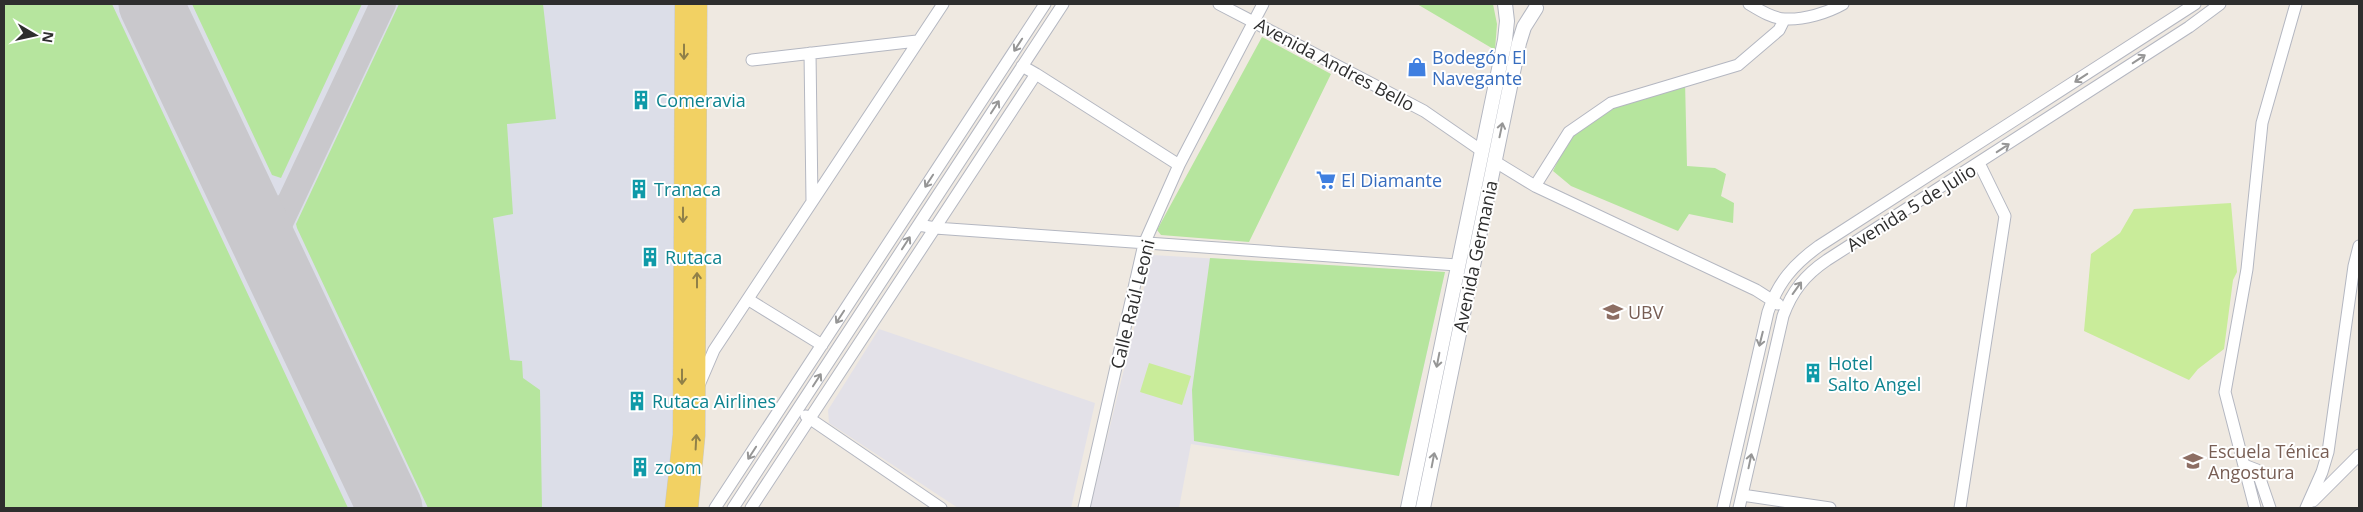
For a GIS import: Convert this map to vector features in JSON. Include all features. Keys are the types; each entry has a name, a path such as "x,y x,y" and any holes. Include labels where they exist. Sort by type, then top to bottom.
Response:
{"main road":[{"path":"674,508 682,435 684,4"},
{"path":"689,508 695,465 698,4"}],"street":[{"path":"696,390 714,350 749,300 943,4"},
{"path":"715,508 1045,4"},
{"path":"733,508 1063,4"},
{"name":"Avenida Andres Bello","path":"1218,4 1424,111 1482,152"},
{"name":"Calle Raúl Leoni","path":"1084,508 1144,244 1179,165 1263,4"},
{"path":"1506,4 1519,11 1539,6"},
{"name":"Avenida Germania","path":"1408,508 1506,30 1506,4"},
{"path":"1749,4 1784,20 1820,14 1843,4"},
{"name":"Avenida 5 de Julio","path":"1723,508 1748,392 1772,301 1787,274 1801,258 2195,4"},
{"name":"Avenida 5 de Julio","path":"1740,508 1764,396 1786,307 1799,284 1817,267 2182,32 2220,4"},
{"path":"2255,508 2225,392 2247,269 2262,123 2296,4"},
{"name":"Avenida Germania","path":"1423,508 1521,34 1539,6"},
{"path":"1535,186 1569,132 1611,103 1738,65 1779,30 1784,20"},
{"path":"752,60 917,41"},
{"path":"810,53 812,202"},
{"path":"1022,66 1179,165"},
{"path":"751,508 810,421 1036,74"},
{"path":"1494,161 1535,186 1756,290 1772,301 1786,307"},
{"path":"1960,508 2005,216 1979,164"},
{"path":"918,225 935,228 1144,244 1457,265"},
{"path":"2306,508 2322,472 2328,452 2354,266 2359,246"},
{"path":"749,300 822,345"},
{"path":"798,409 810,421 941,508"},
{"path":"2328,452 2329,465 2332,468 2340,467 2355,458"},
{"path":"2306,508 2355,458"},
{"path":"2244,465 2257,470 2270,508"},
{"path":"1742,495 1830,508"}],"shaded area":[{"path":"4,4 677,4 675,424 667,508 4,508"},
{"path":"1152,255 1445,272 1399,476 1191,444 1179,508 1090,508"},
{"path":"879,329 1095,403 1071,508 958,508 829,423 828,410"}],"green space":[{"path":"4,4 112,4 348,508 4,508"},
{"path":"192,4 362,4 281,178 272,175"},
{"path":"399,4 543,4 556,119 507,124 513,214 493,218 510,360 522,361 523,378 540,390 542,508 428,508 297,228 296,224"},
{"path":"1417,4 1493,4 1497,24 1495,50"},
{"path":"1262,37 1331,74 1249,242 1161,235 1157,230"},
{"path":"1685,81 1687,166 1715,168 1726,174 1721,196 1734,203 1733,223 1689,214 1678,231 1571,186 1553,171 1574,128 1611,103"},
{"path":"2231,203 2237,272 2233,280 2224,349 2198,369 2189,380 2084,331 2091,254 2120,233 2134,209"},
{"path":"1210,258 1445,272 1399,476 1194,441 1192,390"},
{"path":"1149,363 1191,376 1182,405 1140,392"}],"taxiway":[{"path":"279,272 271,248 274,236 383,4"},
{"path":"240,193 255,208 267,213 280,210 287,205"}],"runway":[{"path":"151,4 390,508"}],"place":[{"name":"Bodegón El Navegante","path":"1417,67"},
{"name":"Comeravia","path":"641,100"},
{"name":"El Diamante","path":"1326,180"},
{"name":"Tranaca","path":"639,189"},
{"name":"Rutaca","path":"650,257"},
{"name":"UBV","path":"1613,312"},
{"name":"Hotel Salto Angel","path":"1813,373"},
{"name":"Rutaca Airlines","path":"637,401"},
{"name":"Escuela Ténica Angostura","path":"2193,461"},
{"name":"zoom","path":"640,467"}]}
